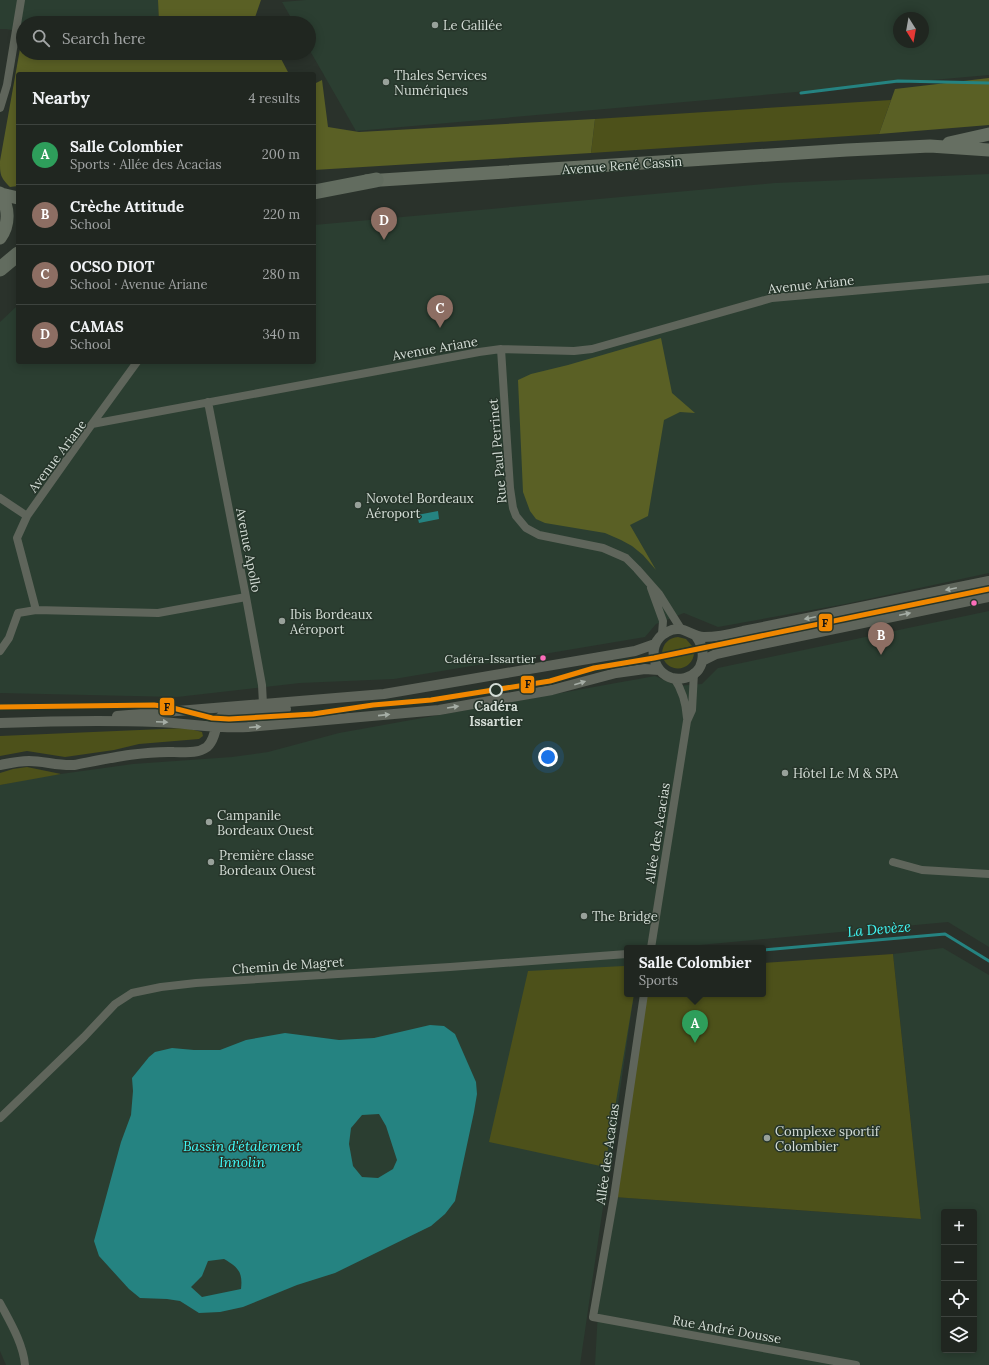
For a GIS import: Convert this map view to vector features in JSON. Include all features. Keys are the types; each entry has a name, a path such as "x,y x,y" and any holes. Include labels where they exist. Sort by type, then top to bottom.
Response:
{"highway":[{"path":"316,192 376,180"},
{"path":"0,269 16,256"}],"main road":[{"name":"Avenue René Cassin","path":"930,146 989,134"},
{"name":"Avenue René Cassin","path":"316,185 847,150 930,146 989,150"},
{"path":"0,193 16,197"},
{"path":"0,193 6,206 7,220 2,236"},
{"path":"2,236 16,226"}],"street":[{"path":"18,16 21,0"},
{"path":"0,109 7,85 16,30"},
{"name":"Avenue Ariane","path":"36,610 17,538 27,516 92,424 391,367 501,349 574,352 592,349 772,298 989,279"},
{"name":"Rue Paul Perrinet","path":"501,349 510,488 513,508 516,516 526,528 539,535 603,548 619,555 637,569 659,594 681,629"},
{"path":"92,424 136,364"},
{"name":"Avenue Apollo","path":"208,402 246,597 262,685 263,704"},
{"path":"0,498 27,516"},
{"path":"696,636 702,648 702,661 699,668 694,673 684,678 666,676 660,670 654,658 654,648 662,634 674,629 686,630 696,636 711,636 989,581"},
{"name":"Rue Paul Perrinet","path":"650,584 662,615 664,625 662,634"},
{"path":"0,651 9,638 18,613 36,610 158,613 246,597"},
{"path":"702,661 716,654 736,649 989,597"},
{"path":"53,721 384,694 641,650 655,644"},
{"path":"0,722 154,722 229,728 248,727 425,712 552,690 616,673 645,669 660,670"},
{"name":"Allée des Acacias","path":"651,945 687,721 692,710 694,673"},
{"name":"Allée des Acacias","path":"674,678 683,695 687,721"},
{"path":"0,765 19,761 30,761 64,766 143,753 195,752 202,750 209,744 218,719 224,715 320,706 332,699"},
{"path":"893,862 922,870 989,874"},
{"name":"Chemin de Magret","path":"0,1118 115,1004 132,993 161,987 196,983 624,954"},
{"name":"Allée des Acacias","path":"593,1317 614,1197 644,997"},
{"path":"0,1303 16,1336 24,1356 25,1365"},
{"name":"Rue André Dousse","path":"593,1317 856,1365"}],"shaded area":[{"path":"0,0 158,0 159,16 16,16 16,31 0,29"},
{"path":"306,0 989,0 989,75 356,131 315,60 316,16 290,16 282,2"},
{"path":"989,174 989,573 845,604 718,627 684,613 656,624 645,637 394,679 300,683 177,697 0,693 0,322 16,307 16,364 316,364 316,225 775,183"},
{"path":"989,611 989,947 948,922 700,945 624,945 624,997 634,997 580,1365 6,1365 0,1351 0,785 39,777 133,764 232,757 268,752 339,733 655,676 677,686 702,684 718,668"},
{"path":"943,948 989,975 989,1365 595,1365 598,1311 616,1197 921,1219 893,954"}],"green space":[{"path":"158,0 261,0 255,16 159,16"},
{"path":"18,60 282,60 288,72 16,72 16,186 10,187 4,181 1,175 0,161"},
{"path":"989,78 989,125 879,134 895,89"},
{"path":"322,80 328,127 359,132 595,119 591,153 316,170 316,83"},
{"path":"891,100 879,134 591,153 595,119"},
{"path":"661,338 672,393 695,413 680,412 664,420 648,516 630,525 656,570 643,555 632,546 621,540 605,533 545,523 536,519 530,511 523,492 518,380 531,374 568,365"},
{"path":"678,637 686,639 692,646 662,653 667,642"},
{"path":"694,652 690,663 681,668 671,667 663,658"},
{"path":"186,728 202,732 203,736 199,739 139,744 114,750 65,757 27,751 0,756 0,736"},
{"path":"27,767 61,774 0,785 0,773"},
{"name":"Complexe sportif Colombier","path":"893,954 921,1219 614,1197 644,997 766,997 766,963"},
{"path":"624,966 624,997 633,997 605,1167 489,1142 528,971"}],"water":[{"path":"438,511 439,519 419,523 417,515"},
{"name":"Bassin d'étalement Innolin","path":"430,1025 444,1026 455,1034 476,1082 477,1094 474,1112 455,1201 445,1214 431,1226 335,1273 297,1285 243,1307 220,1312 199,1313 180,1301 140,1298 129,1289 99,1256 94,1241 121,1142 131,1115 133,1091 132,1078 155,1052 172,1048 220,1050 246,1040 285,1033 339,1040 374,1038","holes":["379,1114 386,1126 397,1160 393,1169 378,1178 362,1177 353,1166 349,1144 351,1128 362,1115","224,1259 233,1265 240,1274 241,1289 202,1297 191,1287 202,1276 208,1261"]}],"waterway":[{"path":"801,93 898,81 989,83"},
{"name":"La Devèze","path":"766,950 945,934 989,961"}],"transit line":[{"name":"F","path":"0,707 154,705 169,707 212,718 229,719 313,714 373,705 431,700 550,681 594,668 654,658 989,589"}],"place":[{"name":"Le Galilée","path":"435,25"},
{"name":"Thales Services Numériques","path":"386,82"},
{"name":"CAMAS","path":"384,240"},
{"name":"OCSO DIOT","path":"440,328"},
{"name":"Novotel Bordeaux Aéroport","path":"358,505"},
{"name":"Ibis Bordeaux Aéroport","path":"282,621"},
{"name":"Crèche Attitude","path":"881,655"},
{"name":"Cadéra-Issartier","path":"543,658"},
{"name":"Cadéra Issartier","path":"496,690"},
{"name":"Hôtel Le M & SPA","path":"785,773"},
{"name":"Campanile Bordeaux Ouest","path":"209,822"},
{"name":"Première classe Bordeaux Ouest","path":"211,862"},
{"name":"The Bridge","path":"584,916"},
{"name":"Salle Colombier","path":"695,1043"},
{"name":"Complexe sportif Colombier","path":"767,1138"}]}
